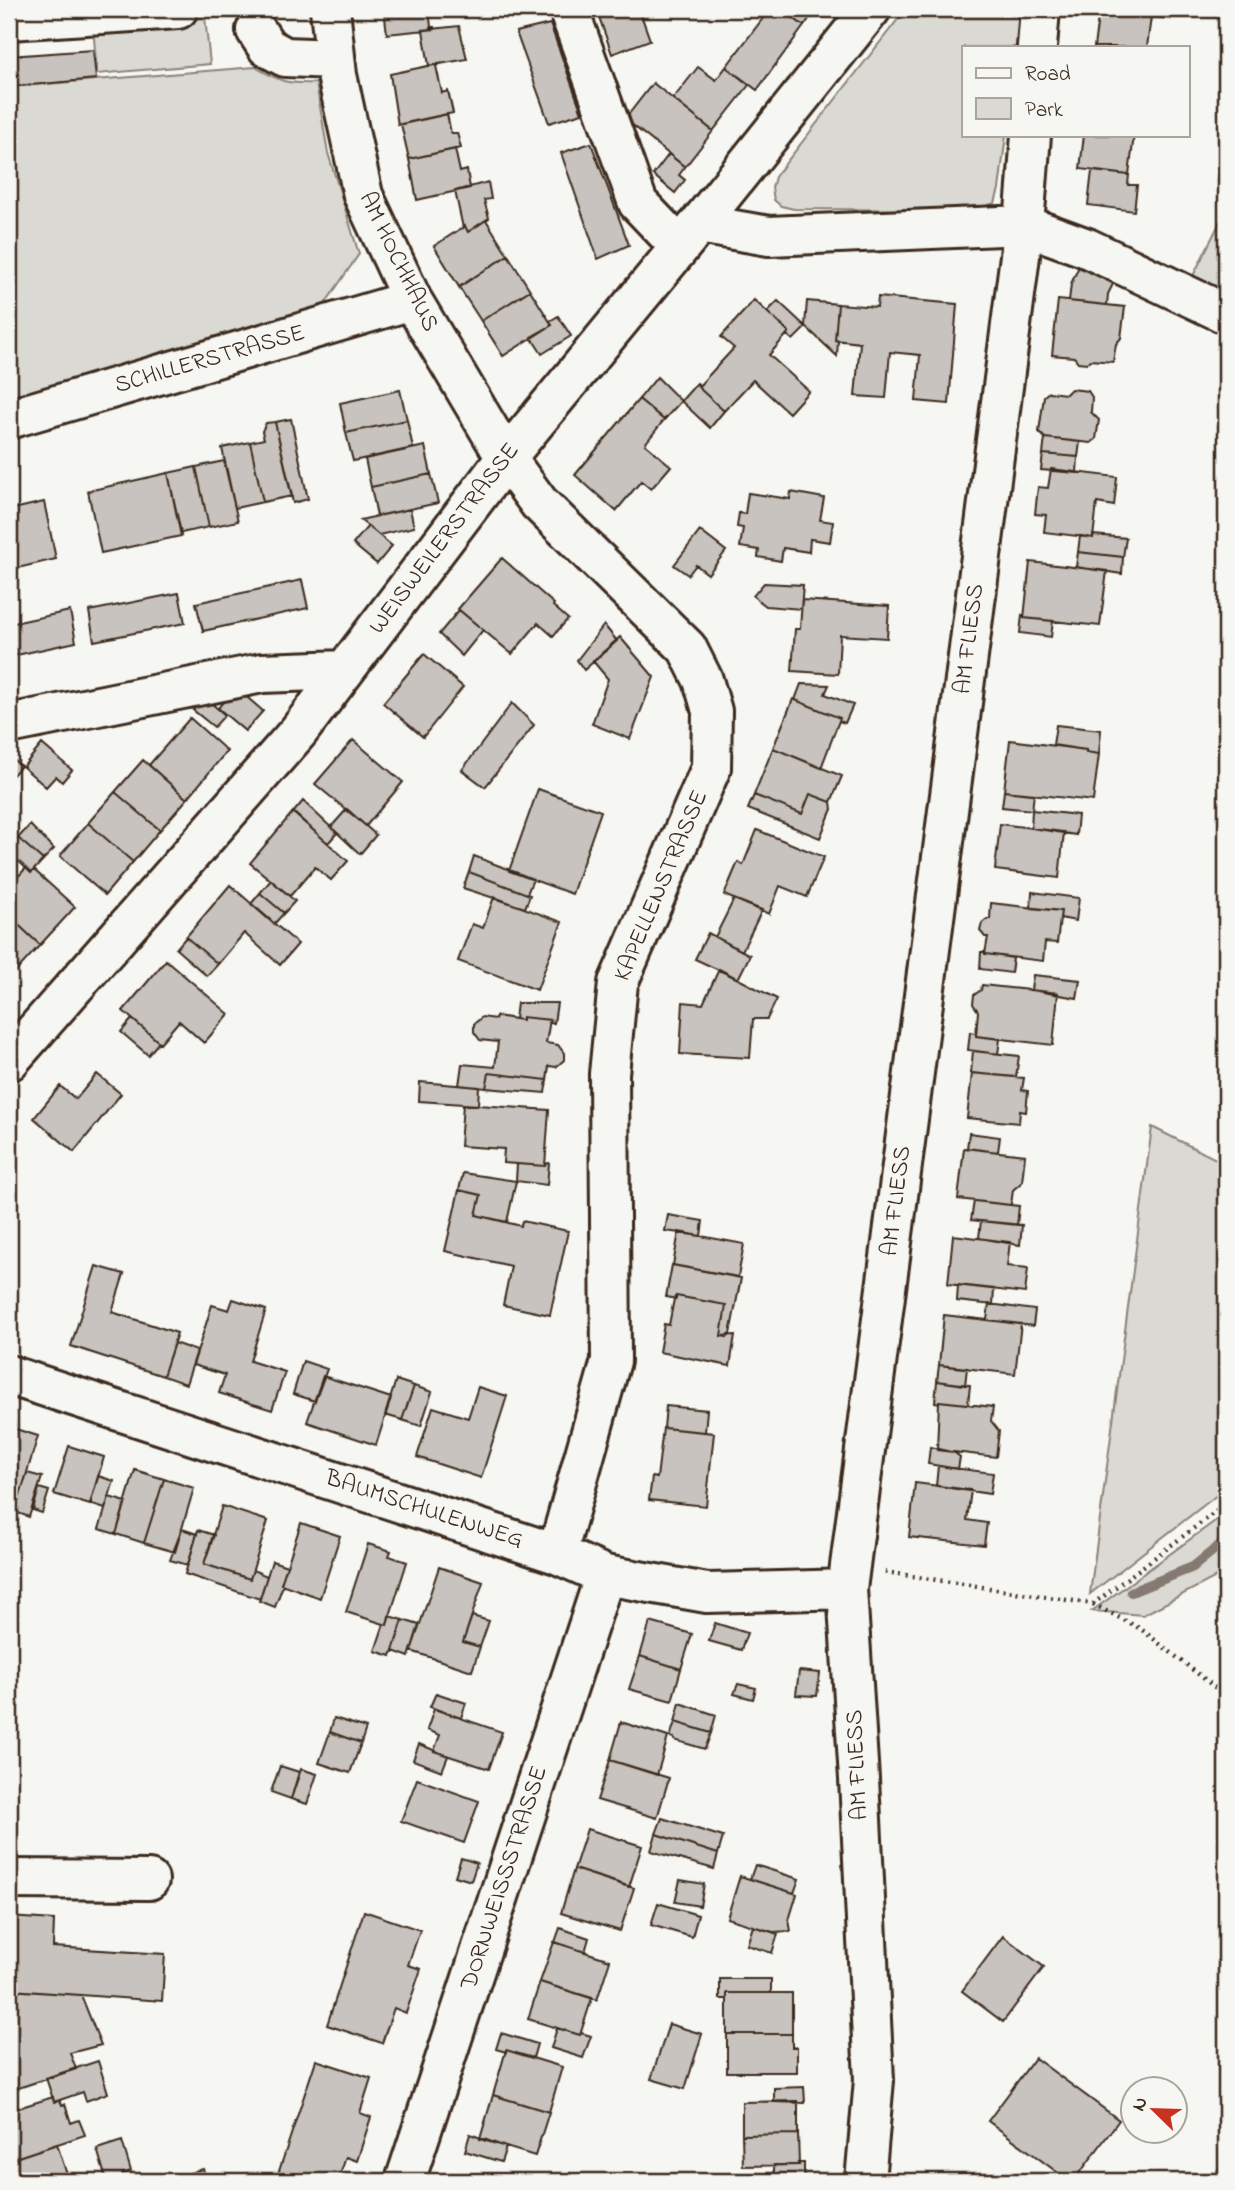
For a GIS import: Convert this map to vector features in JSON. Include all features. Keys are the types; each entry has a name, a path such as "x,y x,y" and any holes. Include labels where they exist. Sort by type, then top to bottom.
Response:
{"street":[{"path":"9,20 62,13 178,9"},
{"name":"AM HOCHHAUS","path":"330,9 337,75 363,195 412,300 506,458"},
{"path":"570,9 638,203 689,235 769,236 1024,225 1087,248 1226,314"},
{"name":"WEISWEILERSTRASSE","path":"9,1060 298,732 506,458 871,9"},
{"path":"1037,46 1040,9"},
{"path":"256,30 267,47 285,57 335,59"},
{"path":"1024,225 1031,136"},
{"name":"AM FLIESS","path":"865,2181 874,2080 848,1578 1024,225"},
{"name":"SCHILLERSTRASSE","path":"9,419 412,300"},
{"name":"KAPELLENSTRASSE","path":"506,458 539,503 687,648 703,680 712,712 711,768 618,983 609,1074 611,1362 557,1554"},
{"path":"9,724 262,673 345,670"},
{"name":"BAUMSCHULENWEG","path":"9,1375 557,1554 605,1575 707,1593 848,1578"},
{"name":"DORNWEISSSTRASSE","path":"405,2181 605,1575"},
{"path":"9,1879 149,1880"}],"path":[{"path":"1093,1604 1226,1504"},
{"path":"848,1578 1093,1604 1141,1629 1226,1696"}],"green space":[{"path":"906,9 1021,9 1017,46 962,46 962,136 1006,136 995,203 973,210 794,209 781,206 774,200 772,188 775,177"},
{"path":"205,17 210,64 97,74 93,26"},
{"path":"255,67 284,81 316,83 328,153 359,254 314,320 9,408 9,87"},
{"path":"1226,210 1226,297 1191,280"},
{"path":"1152,1127 1226,1164 1226,1488 1090,1594"},
{"path":"1226,1513 1226,1569 1218,1576 1143,1615 1092,1611"},
{"path":"1226,2158 1226,2181 1210,2181"}],"building":[{"path":"384,9 429,9 431,27 435,29 387,34"},
{"path":"611,9 639,9 650,40 612,54 598,14"},
{"path":"770,9 762,19 751,11"},
{"path":"770,9 781,9 804,26 757,90 726,67"},
{"path":"781,9 806,9 813,13 804,26"},
{"path":"820,9 835,9 836,17 820,17"},
{"path":"1099,9 1172,9 1171,19 1151,17 1147,46 1094,46"},
{"path":"550,24 582,113 549,123 516,32"},
{"path":"459,26 467,59 429,66 423,30"},
{"path":"93,50 96,79 9,87 9,56"},
{"path":"442,63 436,66 442,93 448,91 453,113 398,125 390,74"},
{"path":"698,67 716,80 726,67 749,85 713,131 673,99"},
{"path":"653,83 713,131 685,167 625,119"},
{"path":"447,114 451,133 457,133 461,148 409,159 401,124"},
{"path":"1084,136 1134,136 1129,175 1080,169"},
{"path":"591,143 629,245 598,259 561,153"},
{"path":"455,149 460,172 467,170 470,188 417,200 409,159"},
{"path":"669,154 685,167 679,175 685,180 675,193 653,175"},
{"path":"1092,171 1129,175 1128,185 1137,185 1134,211 1088,205"},
{"path":"488,182 491,199 484,200 489,218 468,232 465,226 463,228 455,191"},
{"path":"486,220 508,255 459,287 434,246 465,226 468,232"},
{"path":"508,255 530,290 481,321 459,287"},
{"path":"1079,266 1114,282 1108,294 1107,305 1069,301 1071,284"},
{"path":"530,290 552,325 503,356 481,321"},
{"path":"878,297 957,304 949,404 916,401 920,355 890,352 886,398 855,396 860,343 835,340 838,304 877,307"},
{"path":"754,300 789,332 769,355 809,391 789,413 753,380 724,411 698,387 734,348 721,337"},
{"path":"1058,300 1125,307 1121,338 1116,344 1113,362 1078,362 1074,357 1052,355"},
{"path":"778,301 806,327 793,340 787,335 789,332 767,312"},
{"path":"807,301 838,304 835,340 838,341 837,356 805,326"},
{"path":"558,316 571,336 542,354 531,337 552,325 550,321"},
{"path":"657,377 681,401 664,420 639,399"},
{"path":"697,383 724,411 710,428 681,401"},
{"path":"1071,389 1088,391 1092,397 1091,412 1099,420 1096,439 1091,443 1045,438 1039,432 1044,396 1049,392 1066,394"},
{"path":"400,390 407,420 346,433 340,403"},
{"path":"639,399 664,420 645,444 671,466 651,489 641,481 616,511 575,475"},
{"path":"291,419 308,499 293,503 275,422"},
{"path":"407,420 413,448 353,461 346,433"},
{"path":"275,422 292,496 263,502 250,442 264,439 262,431 266,423"},
{"path":"1045,438 1080,442 1078,457 1043,454"},
{"path":"250,442 263,502 235,508 222,448"},
{"path":"425,446 431,474 371,487 365,459"},
{"path":"1043,454 1078,457 1077,473 1041,470"},
{"path":"224,461 238,521 209,527 196,467"},
{"path":"196,467 209,527 181,533 168,473"},
{"path":"1051,469 1117,477 1114,506 1097,503 1093,538 1044,532 1046,515 1035,514 1038,487 1048,488"},
{"path":"168,473 181,536 101,553 88,491"},
{"path":"431,474 438,503 377,516 371,487"},
{"path":"791,492 824,498 820,520 833,522 830,542 810,539 809,552 783,548 781,561 758,557 759,550 740,547 743,528 737,527 739,513 745,514 748,493 790,499"},
{"path":"44,502 56,559 9,570 9,510"},
{"path":"410,509 414,527 379,535 360,520"},
{"path":"368,526 392,546 377,564 353,544"},
{"path":"700,531 726,551 708,574 696,565 688,575 674,565"},
{"path":"1093,535 1126,538 1123,557 1078,552 1080,536 1093,538"},
{"path":"1078,552 1123,557 1122,574 1076,567"},
{"path":"502,558 568,619 553,636 538,623 512,654 458,609"},
{"path":"1030,562 1107,571 1100,626 1024,618"},
{"path":"302,580 308,608 203,631 196,603"},
{"path":"764,583 803,585 801,609 766,606 753,596"},
{"path":"179,593 185,623 94,641 89,611"},
{"path":"802,600 889,606 887,638 840,635 838,674 792,671 795,629 800,629"},
{"path":"459,610 483,630 462,656 439,634"},
{"path":"70,611 76,642 12,656 9,624"},
{"path":"1022,615 1024,618 1053,621 1051,637 1020,633"},
{"path":"604,625 617,641 584,670 577,660"},
{"path":"620,637 654,677 630,739 592,724 608,679 593,661"},
{"path":"424,654 463,687 423,737 383,703"},
{"path":"801,684 829,685 825,694 853,705 845,723 839,721 840,718 795,700"},
{"path":"235,687 263,711 245,731 218,708"},
{"path":"204,697 225,715 214,727 193,710"},
{"path":"793,699 840,718 821,768 773,748"},
{"path":"512,703 534,725 485,787 462,770"},
{"path":"190,718 227,751 187,799 149,765"},
{"path":"1056,725 1101,730 1099,754 1053,745"},
{"path":"353,740 403,782 366,826 315,784"},
{"path":"1010,740 1099,754 1093,801 1004,791"},
{"path":"42,744 72,770 62,782 56,776 46,787 23,767"},
{"path":"773,748 842,776 831,802 810,794 802,814 754,795"},
{"path":"9,756 21,766 10,778 9,777"},
{"path":"143,760 187,799 160,830 115,792"},
{"path":"538,789 601,811 572,894 509,871"},
{"path":"1004,791 1034,794 1032,810 1002,807"},
{"path":"115,792 160,830 133,862 88,823"},
{"path":"810,794 831,802 832,809 820,838 748,809 754,795 802,814"},
{"path":"303,801 337,833 328,843 293,813"},
{"path":"347,809 376,835 360,854 331,827"},
{"path":"1032,810 1078,815 1076,835 1031,828"},
{"path":"293,812 348,861 331,880 315,867 290,896 250,863"},
{"path":"88,823 133,862 105,895 60,856"},
{"path":"1000,824 1064,832 1059,878 995,870"},
{"path":"30,825 54,849 43,860 18,838"},
{"path":"757,830 824,857 807,897 780,886 769,914 724,895 738,862 743,865"},
{"path":"18,838 43,860 31,873 9,852 9,847"},
{"path":"474,856 533,879 527,894 469,872"},
{"path":"26,868 31,873 34,870 75,907 40,945 9,916 9,886"},
{"path":"469,872 530,895 525,908 463,888"},
{"path":"271,880 295,901 284,913 260,893"},
{"path":"230,885 298,944 280,965 244,933 218,964 186,937"},
{"path":"1032,892 1079,898 1076,921 1060,918 1061,911 1031,908"},
{"path":"260,893 284,913 274,924 251,904"},
{"path":"494,897 562,922 537,990 458,961 472,924 483,928"},
{"path":"734,899 762,910 742,951 715,937"},
{"path":"991,903 1061,911 1057,943 1045,942 1043,961 985,954 988,937 980,931 982,923 990,919"},
{"path":"9,916 40,945 9,979"},
{"path":"708,933 750,955 738,979 695,959"},
{"path":"186,937 218,964 207,976 176,949"},
{"path":"981,952 1013,958 1011,973 980,969"},
{"path":"166,960 229,1014 204,1043 179,1021 160,1043 123,1011"},
{"path":"719,969 777,999 767,1019 753,1019 750,1058 680,1054 683,1002 703,1004"},
{"path":"1033,975 1080,980 1077,998 1031,990"},
{"path":"982,985 1058,993 1053,1045 976,1036 978,1011 973,1004 974,995 981,990"},
{"path":"517,1003 557,1003 554,1023 549,1022 550,1020 522,1017 522,1020 515,1019"},
{"path":"496,1016 550,1020 546,1043 558,1045 564,1053 564,1060 556,1067 549,1066 547,1080 489,1073 486,1088 459,1085 462,1064 495,1067 498,1042 480,1040 474,1032 474,1024 482,1017 495,1019"},
{"path":"132,1019 159,1042 148,1055 121,1032"},
{"path":"970,1032 976,1033 976,1036 1000,1039 998,1054 968,1050"},
{"path":"973,1051 1019,1056 1016,1077 971,1073"},
{"path":"489,1073 547,1080 545,1093 486,1088"},
{"path":"972,1073 1024,1078 1022,1090 1028,1091 1026,1112 1020,1111 1019,1123 967,1118"},
{"path":"97,1074 121,1094 74,1152 34,1118 60,1086 76,1099"},
{"path":"420,1082 479,1087 478,1105 419,1101"},
{"path":"463,1104 549,1110 545,1166 503,1163 504,1149 460,1146"},
{"path":"969,1133 1000,1137 998,1152 967,1148"},
{"path":"964,1148 1025,1155 1022,1182 1013,1190 1011,1205 958,1199"},
{"path":"549,1163 547,1185 516,1181 517,1164 545,1166"},
{"path":"463,1173 516,1181 507,1222 476,1215 481,1195 459,1190"},
{"path":"459,1190 481,1195 476,1215 521,1226 522,1221 568,1231 550,1315 503,1305 511,1266 445,1251"},
{"path":"974,1201 1019,1206 1017,1225 971,1220"},
{"path":"668,1215 703,1221 701,1236 665,1231"},
{"path":"981,1221 1022,1225 1020,1245 979,1238"},
{"path":"679,1232 744,1244 738,1277 673,1265"},
{"path":"953,1235 1010,1242 1007,1266 1028,1268 1025,1293 948,1284"},
{"path":"672,1265 741,1278 730,1334 727,1337 721,1336 726,1305 676,1296 676,1299 666,1297"},
{"path":"96,1266 124,1274 112,1312 177,1333 163,1376 71,1346"},
{"path":"958,1285 994,1289 993,1305 957,1301"},
{"path":"676,1296 726,1305 721,1336 735,1335 730,1366 659,1352 664,1324 669,1325"},
{"path":"233,1299 266,1310 250,1361 285,1372 272,1410 219,1393 225,1375 193,1365 212,1305 229,1310"},
{"path":"989,1304 1035,1310 1033,1326 987,1320"},
{"path":"944,1315 1021,1324 1015,1374 939,1365"},
{"path":"174,1343 197,1351 186,1384 163,1376"},
{"path":"303,1361 327,1369 315,1401 293,1394"},
{"path":"939,1365 967,1368 965,1385 937,1381"},
{"path":"323,1376 391,1398 376,1445 307,1422"},
{"path":"396,1380 414,1386 402,1420 385,1415"},
{"path":"937,1381 970,1385 968,1404 935,1402"},
{"path":"414,1386 432,1392 421,1426 402,1420"},
{"path":"478,1387 507,1396 481,1478 417,1457 433,1407 468,1418"},
{"path":"939,1401 993,1407 991,1421 999,1431 996,1457 937,1450"},
{"path":"666,1406 707,1410 705,1432 664,1428"},
{"path":"9,1427 38,1436 15,1512 9,1511"},
{"path":"663,1428 714,1433 706,1506 649,1500 652,1477 657,1478"},
{"path":"69,1446 104,1457 90,1505 54,1494"},
{"path":"930,1447 955,1453 960,1457 958,1469 928,1464"},
{"path":"938,1466 993,1473 990,1494 936,1486"},
{"path":"135,1470 164,1479 144,1543 116,1534"},
{"path":"27,1473 42,1477 29,1517 15,1512"},
{"path":"98,1476 114,1481 105,1509 90,1504"},
{"path":"164,1479 194,1488 175,1552 144,1543"},
{"path":"915,1483 971,1490 967,1520 987,1523 984,1545 909,1537"},
{"path":"39,1488 49,1491 42,1513 33,1510"},
{"path":"109,1497 126,1502 116,1534 99,1529"},
{"path":"222,1506 268,1521 250,1579 204,1564"},
{"path":"301,1523 340,1536 320,1598 281,1584"},
{"path":"182,1529 197,1534 188,1565 170,1560"},
{"path":"198,1530 214,1535 204,1564 250,1579 253,1570 267,1576 260,1599 185,1574"},
{"path":"368,1544 391,1551 389,1556 407,1562 387,1625 346,1612"},
{"path":"272,1561 287,1566 275,1607 259,1601"},
{"path":"439,1567 483,1582 463,1642 480,1647 472,1671 411,1651"},
{"path":"389,1616 403,1620 391,1656 375,1651"},
{"path":"472,1616 489,1621 480,1647 463,1642"},
{"path":"403,1620 419,1625 409,1657 393,1651"},
{"path":"650,1622 692,1634 681,1669 640,1656"},
{"path":"715,1623 747,1633 741,1650 709,1641"},
{"path":"640,1656 681,1669 672,1701 629,1689"},
{"path":"799,1671 820,1673 817,1696 796,1695"},
{"path":"738,1684 756,1688 753,1699 734,1694"},
{"path":"436,1693 466,1703 461,1718 430,1707"},
{"path":"680,1703 716,1715 711,1733 675,1722"},
{"path":"434,1709 502,1732 489,1769 434,1751 440,1735 427,1730"},
{"path":"334,1718 366,1728 361,1743 330,1732"},
{"path":"621,1722 668,1737 657,1775 610,1760"},
{"path":"675,1722 711,1733 705,1749 670,1737"},
{"path":"330,1732 361,1743 350,1773 319,1763"},
{"path":"419,1744 448,1756 442,1771 413,1760"},
{"path":"610,1760 669,1778 657,1818 597,1800"},
{"path":"280,1766 299,1772 291,1799 271,1792"},
{"path":"301,1769 317,1774 307,1804 291,1799"},
{"path":"417,1779 479,1801 464,1843 401,1821"},
{"path":"662,1818 723,1837 718,1854 656,1834"},
{"path":"587,1829 642,1846 629,1887 574,1869"},
{"path":"656,1834 718,1854 714,1869 651,1851"},
{"path":"461,1858 477,1863 471,1881 455,1876"},
{"path":"755,1865 799,1879 794,1893 750,1879"},
{"path":"574,1869 634,1888 620,1931 561,1913"},
{"path":"740,1876 797,1894 789,1920 791,1931 773,1932 727,1918"},
{"path":"680,1880 704,1884 700,1906 675,1902"},
{"path":"658,1903 698,1915 692,1937 651,1925"},
{"path":"364,1911 420,1930 408,1965 421,1969 406,2013 394,2008 382,2043 327,2025"},
{"path":"9,1917 54,1920 53,1947 165,1954 162,2001 12,1990"},
{"path":"753,1926 778,1934 772,1953 747,1945"},
{"path":"560,1928 589,1938 585,1952 555,1942"},
{"path":"1003,1936 1044,1967 1003,2022 962,1991"},
{"path":"554,1942 610,1960 597,2000 540,1982"},
{"path":"720,1979 771,1979 771,1993 727,1993 727,1999 720,1999"},
{"path":"540,1982 592,1998 580,2035 528,2019"},
{"path":"9,1990 81,1995 101,2045 70,2053 76,2069 9,2091"},
{"path":"727,1993 792,1993 792,2034 727,2034"},
{"path":"669,2024 702,2034 685,2089 651,2079"},
{"path":"557,2028 591,2036 583,2058 551,2048"},
{"path":"501,2033 537,2044 533,2058 496,2049"},
{"path":"727,2034 792,2034 792,2047 797,2047 797,2072 727,2072"},
{"path":"506,2050 562,2067 549,2112 493,2095"},
{"path":"1035,2058 1119,2120 1074,2181 1069,2181 988,2121"},
{"path":"316,2060 371,2078 360,2113 371,2117 357,2161 346,2157 338,2181 300,2181 278,2174"},
{"path":"98,2061 108,2093 86,2101 83,2092 54,2102 46,2078"},
{"path":"804,2087 805,2103 774,2102 774,2088"},
{"path":"493,2095 549,2112 535,2156 480,2139"},
{"path":"53,2097 54,2102 60,2100 62,2105 65,2104 71,2123 79,2120 85,2135 9,2160 9,2122 15,2120 12,2110"},
{"path":"798,2101 798,2134 742,2135 742,2102"},
{"path":"470,2134 506,2147 501,2162 465,2151"},
{"path":"798,2134 799,2165 743,2166 742,2135"},
{"path":"122,2141 131,2171 122,2174 125,2181 99,2181 106,2179 97,2149"},
{"path":"57,2144 69,2181 16,2181 9,2160"},
{"path":"798,2163 804,2163 804,2180 774,2180 774,2165 799,2165"},
{"path":"203,2169 207,2181 163,2181"},
{"path":"467,2173 495,2181 464,2181"}],"waterway":[{"path":"1131,1592 1193,1567 1226,1540"}]}
